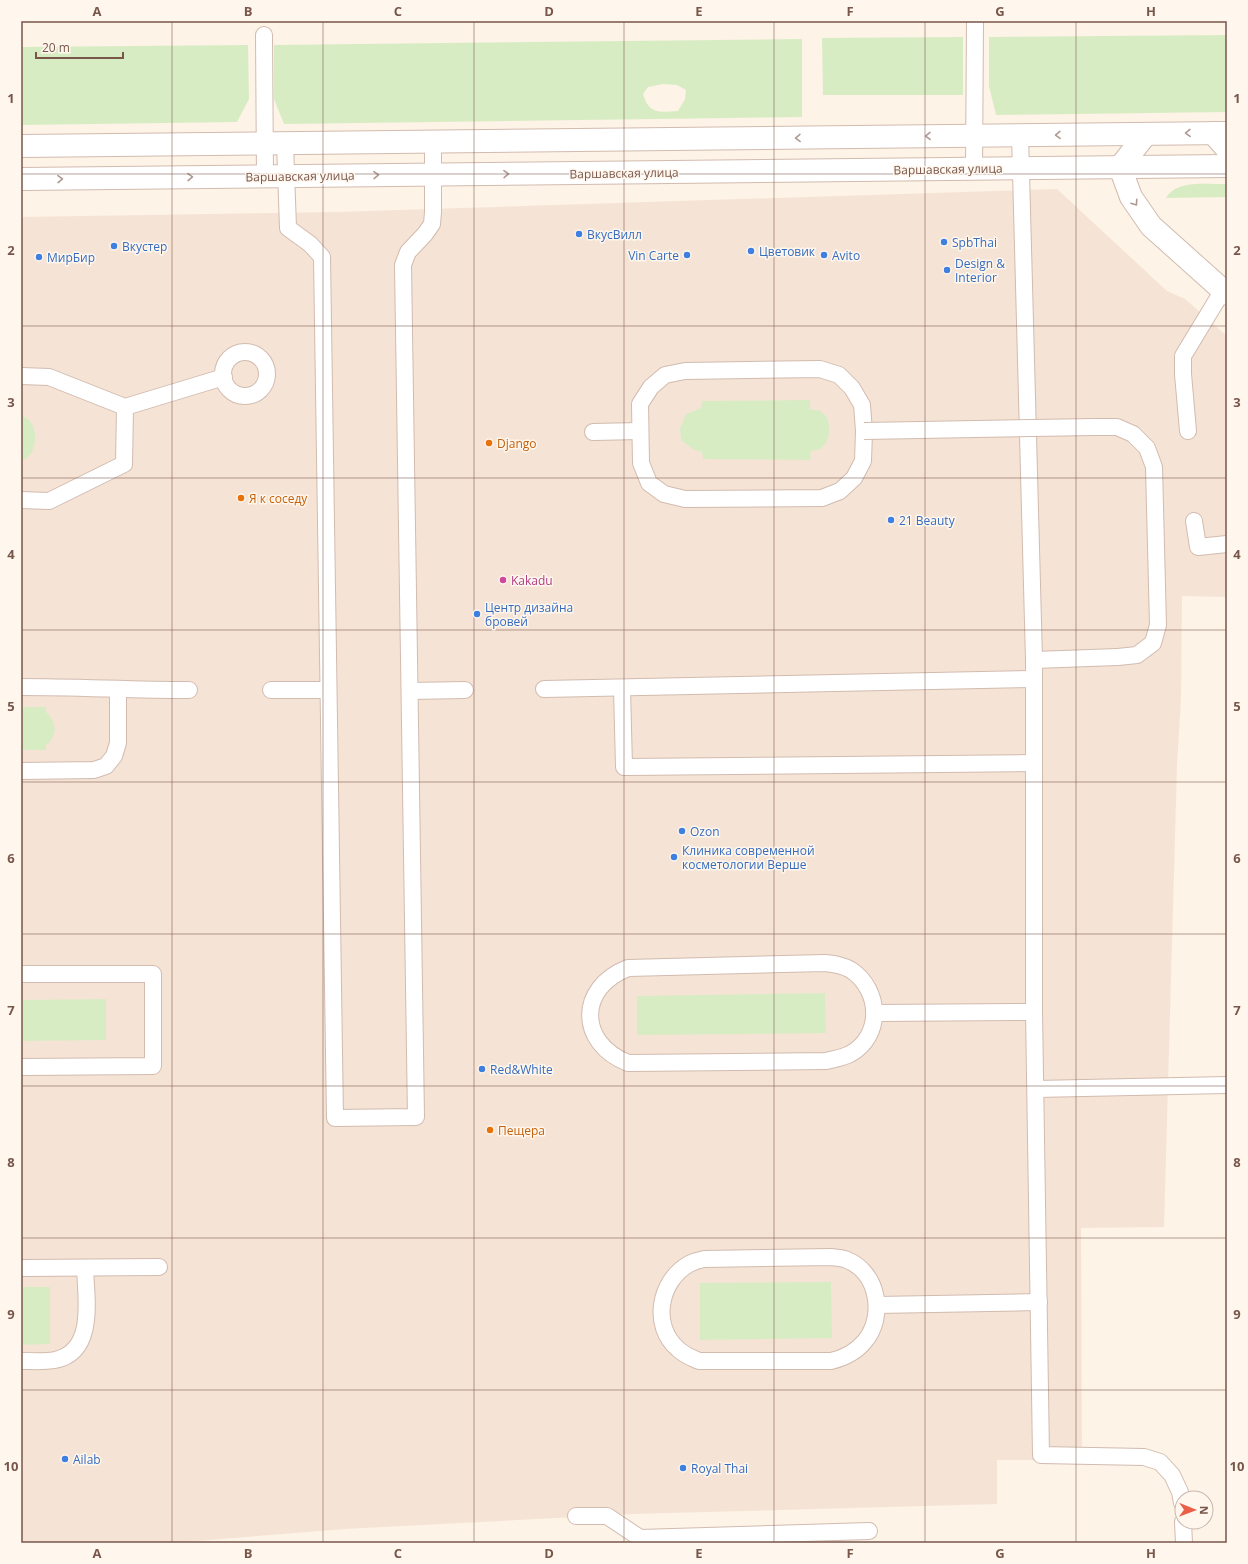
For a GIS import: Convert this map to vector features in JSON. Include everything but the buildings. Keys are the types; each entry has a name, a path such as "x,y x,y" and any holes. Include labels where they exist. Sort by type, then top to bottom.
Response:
{"street":[{"path":"21,146 1146,134 1222,138"},
{"path":"1146,134 1120,167 1131,196 1151,226 1225,292"},
{"name":"Варшавская улица","path":"21,179 1227,166"}],"lane":[{"path":"974,21 974,169"},
{"path":"264,35 275,143 275,176 288,228 310,244 322,257 335,1118 416,1117 403,265 408,252 432,224 433,141"},
{"path":"1020,135 1034,660 1034,1012 1041,1456 1144,1457 1160,1462 1172,1475 1179,1490"},
{"path":"1188,431 1183,356 1225,292"},
{"path":"820,369 839,375 852,388 862,405 864,431 863,461 854,478 840,491 822,498 684,499 664,494 649,483 641,463 640,404 651,387 665,375 685,371 820,369"},
{"path":"21,376 49,377 124,407 224,377"},
{"path":"21,500 49,501 124,464 124,407"},
{"path":"864,431 1117,427 1133,434 1147,448 1154,467 1158,625 1153,643 1137,654 1118,657 1034,660"},
{"path":"593,432 640,431"},
{"path":"1194,521 1198,547 1227,544"},
{"path":"544,689 1034,679"},
{"path":"21,687 71,687 118,690 189,690"},
{"path":"622,688 624,767 1034,763"},
{"path":"21,771 94,770 106,766 114,756 118,743 118,690"},
{"path":"272,690 328,690"},
{"path":"410,691 465,690"},
{"path":"825,963 850,969 860,977 868,988 873,1000 875,1013 873,1025 868,1037 850,1054 839,1059 628,1063 616,1058 606,1051 592,1028 590,1016 592,1003 597,991 616,973 628,968 825,963"},
{"path":"21,974 153,974 153,1066 21,1067"},
{"path":"875,1013 1034,1012"},
{"path":"1036,1089 1227,1085"},
{"path":"832,1257 847,1260 858,1266 868,1277 874,1290 877,1305 876,1318 872,1331 865,1342 844,1358 831,1361 699,1362 687,1356 673,1343 663,1326 661,1313 663,1298 668,1284 677,1272 690,1264 704,1259 832,1257"},
{"path":"21,1268 159,1267"},
{"path":"21,1361 55,1360 68,1355 78,1346 85,1331 85,1268"},
{"path":"877,1305 1039,1302"},
{"path":"576,1516 607,1516 640,1541 869,1531"},
{"path":"1183,1530 1184,1543"}],"shaded area":[{"path":"1057,189 1167,291 1185,299 1227,336 1227,597 1182,596 1181,698 1177,766 1164,1227 1081,1228 1082,1460 997,1460 997,1504 632,1514 345,1529 171,1543 21,1543 21,217 337,212"}],"green space":[{"path":"1227,35 1227,112 996,115 989,86 989,37"},
{"path":"963,37 963,95 823,95 822,38"},
{"path":"802,39 802,117 284,124 274,99 274,45","holes":["663,84 677,85 686,90 685,99 678,111 661,112 648,106 643,94 648,87"]},
{"path":"248,45 249,99 237,122 21,125 21,47"},
{"path":"1227,184 1227,197 1166,198 1171,192 1185,185"},
{"path":"810,400 810,409 820,411 827,419 829,424 829,435 827,441 820,449 811,451 810,460 703,459 702,452 694,450 681,440 680,428 686,414 701,408 702,401"},
{"path":"21,415 28,419 34,428 35,443 32,452 28,457 21,461"},
{"path":"21,707 46,707 46,712 50,716 55,729 53,738 46,745 46,750 21,750"},
{"path":"825,993 826,1033 637,1035 637,996"},
{"path":"106,999 106,1040 21,1041 21,1000"},
{"path":"831,1282 832,1338 700,1340 700,1283"},
{"path":"21,1287 50,1287 50,1344 21,1345"}],"place":[{"name":"ВкусВилл","path":"579,234"},
{"name":"SpbThai","path":"944,242"},
{"name":"Вкустер","path":"114,246"},
{"name":"Цветовик","path":"751,251"},
{"name":"Vin Carte","path":"687,255"},
{"name":"Avito","path":"824,255"},
{"name":"МирБир","path":"39,257"},
{"name":"Design & Interior","path":"947,270"},
{"name":"Django","path":"489,443"},
{"name":"Я к соседу","path":"241,498"},
{"name":"21 Beauty","path":"891,520"},
{"name":"Kakadu","path":"503,580"},
{"name":"Центр дизайна бровей","path":"477,614"},
{"name":"Ozon","path":"682,831"},
{"name":"Клиника современной косметологии Верше","path":"674,857"},
{"name":"Red&White","path":"482,1069"},
{"name":"Пещера","path":"490,1130"},
{"name":"Ailab","path":"65,1459"},
{"name":"Royal Thai","path":"683,1468"}]}
